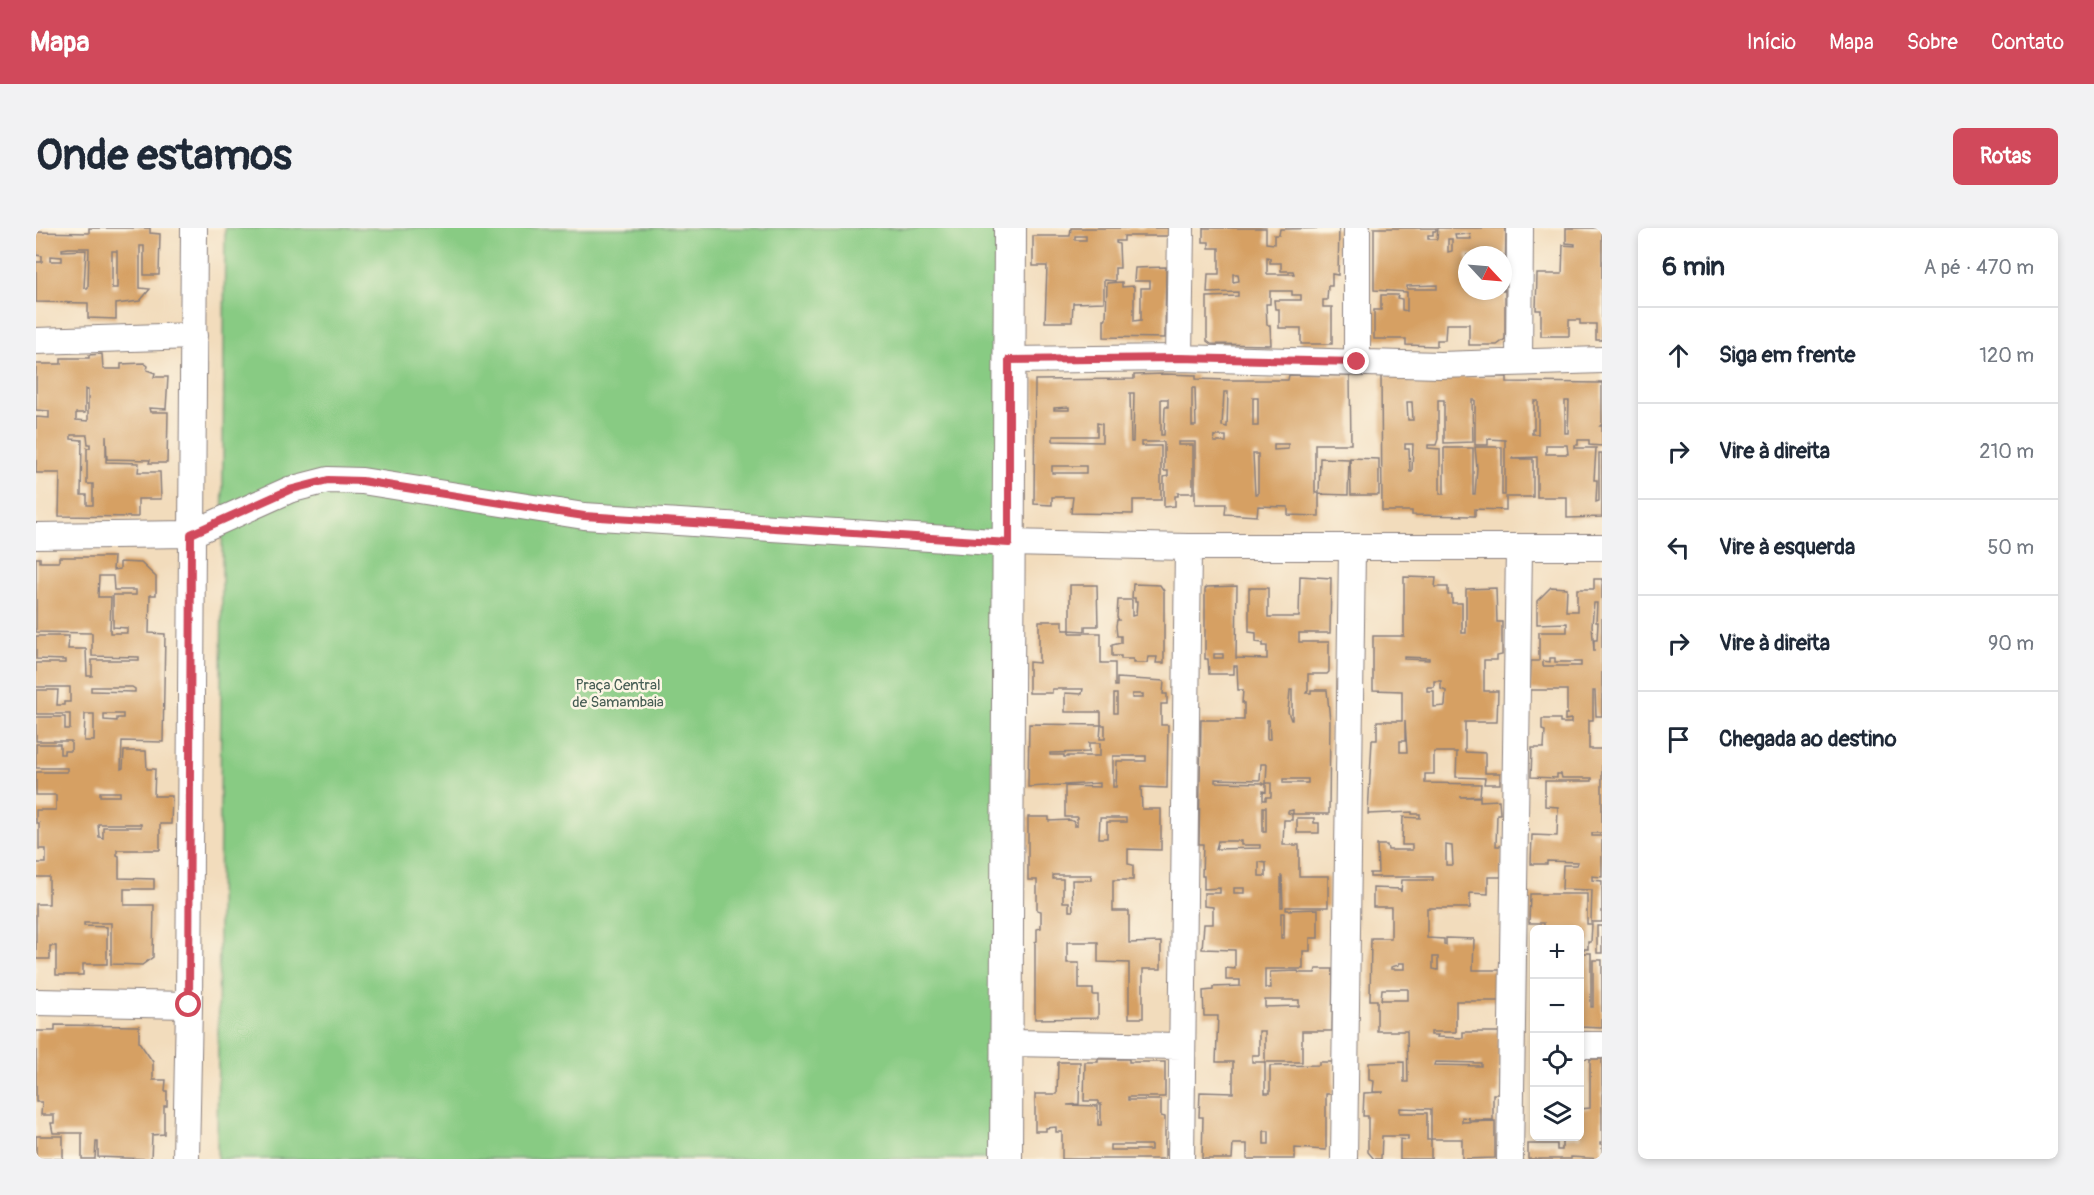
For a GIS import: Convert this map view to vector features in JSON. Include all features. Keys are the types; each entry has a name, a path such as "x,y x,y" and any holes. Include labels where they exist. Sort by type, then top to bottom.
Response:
{"street":[{"path":"186,1159 194,228"},
{"path":"1006,1159 1010,228"},
{"path":"1179,358 1181,228"},
{"path":"1357,228 1357,362"},
{"path":"1519,362 1520,228"},
{"path":"36,341 194,336"},
{"path":"1009,360 1179,358 1440,365 1602,360"},
{"path":"36,536 191,534 289,490 328,480 362,481 584,516 1009,543 1188,547 1519,549 1602,547"},
{"path":"1181,1159 1188,547"},
{"path":"1344,1159 1352,548"},
{"path":"1510,1159 1524,1044 1519,549"},
{"path":"36,1002 189,1005"},
{"path":"1007,1043 1181,1046"},
{"path":"1584,1045 1602,1045"}],"green space":[{"name":"Praça Central de Samambaia","path":"225,228 1017,228 1013,1159 217,1159"}],"building":[{"path":"89,228 150,228 150,233 160,234 159,275 144,275 144,246 140,246 140,288 150,289 140,301 116,304 116,319 88,318 88,303 36,302 36,262 42,262 42,256 36,255 36,232 89,233","holes":["89,248 88,288 84,288 86,250 62,251 62,249","112,251 117,251 117,288 112,288","50,256 62,257 62,261 50,261"]},
{"path":"1071,228 1173,228 1173,236 1124,236 1124,241 1116,241 1119,244 1120,268 1115,268 1115,281 1104,280 1104,302 1073,303 1072,322 1045,322 1047,266 1033,266 1033,236 1070,236","holes":["1075,236 1086,236 1086,240 1075,240"]},
{"path":"1203,228 1266,228 1266,243 1274,244 1274,235 1279,235 1280,229 1339,228 1338,275 1332,274 1332,286 1328,286 1327,300 1323,300 1323,307 1332,307 1332,344 1301,344 1301,328 1279,328 1279,309 1275,309 1274,300 1301,300 1301,295 1292,295 1292,291 1270,291 1270,304 1266,304 1271,345 1211,344 1207,341 1207,297 1238,296 1238,292 1207,293 1208,274 1219,274 1219,248 1209,248 1209,242 1203,242","holes":["1267,257 1270,258 1270,263 1281,263 1281,271 1293,271 1294,274 1267,274","1233,274 1238,274 1239,281 1233,282"]},
{"path":"1374,228 1436,228 1433,235 1428,235 1428,239 1437,239 1438,228 1506,228 1506,246 1458,246 1458,300 1505,300 1505,339 1497,345 1469,345 1469,324 1446,324 1445,340 1437,340 1437,346 1406,345 1406,339 1374,339 1374,310 1381,310 1381,295 1398,295 1397,298 1402,299 1402,310 1407,311 1407,292 1374,290","holes":["1470,234 1471,239 1456,239 1455,235","1448,239 1452,239 1452,251 1448,252","1437,285 1437,289 1407,289 1407,286"]},
{"path":"1566,228 1602,228 1602,340 1596,340 1596,324 1580,324 1580,320 1569,320 1569,336 1541,336 1541,310 1536,310 1537,274 1562,274 1563,245 1575,246 1575,244 1566,243"},
{"path":"1166,267 1165,338 1104,337 1107,283 1122,282 1122,287 1134,286 1134,321 1141,320 1141,288 1150,288 1150,281 1134,281 1135,268"},
{"path":"102,354 103,369 121,369 121,364 144,363 148,366 147,370 155,373 154,377 168,377 166,409 149,408 150,412 168,412 167,463 149,463 150,460 107,459 106,435 106,462 139,463 138,472 160,472 161,499 138,499 138,517 59,516 60,473 36,473 36,417 49,418 49,411 36,410 36,364 61,364 61,358 89,358 89,355","holes":["85,389 88,390 88,421 76,420 76,413 85,413","71,435 87,435 88,444 90,444 90,448 87,448 87,484 93,484 93,505 87,505 87,495 81,495 82,440 71,439"]},
{"path":"1134,375 1196,375 1196,379 1228,380 1288,380 1289,375 1350,376 1351,444 1315,444 1315,493 1319,493 1320,458 1349,459 1348,495 1319,494 1319,516 1288,515 1288,507 1258,506 1257,516 1225,514 1226,504 1195,504 1195,442 1178,442 1178,445 1193,445 1193,493 1178,493 1178,496 1175,496 1175,506 1164,507 1164,477 1168,476 1168,471 1164,471 1164,442 1141,442 1141,446 1161,446 1161,500 1133,500 1133,514 1071,513 1073,497 1052,497 1052,505 1034,504 1035,380 1134,379","holes":["1192,388 1195,388 1196,426 1192,426","1224,392 1228,392 1227,427 1222,426","1130,393 1134,393 1133,442 1131,442","1253,398 1258,398 1258,426 1253,426","1161,399 1168,399 1168,407 1165,407 1164,435 1161,435","1069,407 1069,410 1054,410 1054,408","1097,423 1102,424 1102,442 1053,441 1053,436 1097,436","1215,436 1226,436 1226,442 1214,442","1274,444 1288,444 1288,449 1274,450","1253,454 1258,454 1258,494 1255,494","1052,466 1086,466 1086,473 1052,473"]},
{"path":"1381,376 1507,377 1507,382 1602,382 1602,424 1600,426 1602,426 1602,446 1589,445 1589,440 1578,440 1575,448 1596,448 1594,480 1597,480 1596,502 1599,501 1599,453 1602,453 1602,517 1567,518 1567,497 1537,497 1537,457 1512,458 1533,459 1533,497 1506,497 1506,510 1475,509 1475,516 1412,515 1412,511 1382,511","holes":["1438,400 1444,400 1444,443 1473,442 1472,400 1475,400 1475,445 1488,445 1488,439 1505,440 1505,495 1502,495 1502,447 1475,447 1477,468 1475,494 1473,494 1473,448 1444,448 1444,494 1440,494 1440,449 1428,448 1428,445 1436,445","1534,401 1538,401 1538,434 1532,434 1532,429 1534,429","1565,401 1569,401 1568,433 1565,433","1407,402 1412,402 1413,420 1408,420","1405,444 1413,444 1412,472 1410,472 1409,449 1405,449","1546,445 1567,445 1568,454 1546,454"]},
{"path":"1350,458 1379,459 1379,495 1351,495"},
{"path":"59,557 114,557 113,570 120,569 120,562 141,563 156,577 156,595 150,595 149,633 165,634 163,742 122,741 121,769 123,768 124,751 146,751 147,769 155,769 154,796 172,796 171,824 160,824 160,850 117,850 119,878 154,879 154,889 124,889 124,905 154,905 153,957 142,965 111,964 111,923 84,923 84,926 107,927 107,964 83,964 83,975 56,975 56,946 50,946 50,959 36,959 36,904 49,904 49,877 36,877 36,863 46,863 46,849 39,849 39,823 36,823 36,810 56,810 56,795 36,795 36,772 67,772 67,768 36,768 36,744 60,744 60,754 64,754 64,751 71,751 71,741 36,741 36,717 65,717 65,729 70,729 70,714 36,714 36,690 58,690 57,705 64,705 64,702 70,702 70,687 36,687 36,663 65,663 65,660 36,659 36,636 69,636 68,649 86,649 87,676 92,676 92,660 139,660 139,657 92,656 92,633 36,632 36,558 40,558 40,562 59,562","holes":["99,576 113,576 114,590 136,590 136,595 113,595 113,627 127,628 127,633 110,633 111,597 98,597","91,687 132,687 135,692 91,691","85,714 94,714 94,741 84,741","104,714 123,714 123,718 117,718 117,721 104,720","100,792 120,792 120,796 100,796","98,824 141,824 141,827 103,827 103,838 99,837"]},
{"path":"1300,576 1331,578 1330,633 1299,633 1299,642 1329,642 1329,672 1327,674 1308,674 1306,693 1311,693 1311,690 1327,690 1330,721 1329,814 1293,814 1293,810 1288,811 1292,814 1292,820 1284,820 1283,845 1299,845 1299,876 1328,876 1328,907 1286,907 1286,910 1318,909 1318,938 1310,938 1310,951 1303,951 1303,969 1265,969 1265,988 1271,988 1270,972 1315,973 1316,969 1333,969 1332,1031 1302,1031 1302,1062 1265,1062 1265,1093 1270,1093 1270,1066 1319,1065 1319,1062 1333,1062 1333,1094 1326,1094 1326,1150 1295,1148 1295,1159 1247,1159 1247,1144 1233,1144 1232,1159 1202,1159 1203,1117 1199,1117 1200,1092 1233,1093 1233,1062 1216,1062 1218,1016 1204,1016 1203,991 1213,990 1213,987 1240,986 1240,980 1226,980 1226,968 1235,969 1235,950 1202,949 1204,924 1213,924 1213,907 1204,906 1204,893 1220,893 1220,888 1204,889 1204,876 1202,876 1203,844 1199,844 1201,720 1244,720 1243,690 1238,690 1237,666 1234,666 1234,674 1209,674 1208,659 1205,659 1205,589 1207,587 1237,586 1236,658 1267,659 1267,646 1256,642 1256,633 1249,632 1249,588 1268,588 1268,617 1299,617","holes":["1214,654 1223,654 1223,658 1214,658","1290,690 1292,690 1292,720 1288,712","1267,720 1269,720 1270,739 1267,739","1261,764 1267,764 1266,783 1271,783 1271,797 1263,800 1263,791 1266,792 1266,784 1263,783 1215,782 1215,779 1260,780","1283,779 1308,779 1308,783 1283,783","1263,807 1266,807 1266,832 1263,832","1218,841 1241,841 1241,845 1260,845 1260,848 1216,849","1259,862 1266,863 1266,876 1259,876","1282,876 1283,907 1281,907","1234,888 1244,888 1244,893 1234,893","1281,913 1284,913 1284,938 1281,938","1265,1000 1299,1000 1299,1006 1265,1007","1259,1031 1265,1031 1265,1062 1252,1062 1252,1055 1259,1055","1264,1131 1269,1131 1269,1144 1264,1144"]},
{"path":"1404,577 1436,578 1435,587 1448,587 1448,595 1452,595 1452,603 1462,603 1462,633 1466,633 1466,589 1496,588 1497,622 1502,622 1502,655 1497,656 1497,660 1484,660 1484,691 1498,691 1497,722 1465,722 1465,752 1485,753 1485,773 1500,773 1500,784 1484,784 1485,778 1456,777 1457,752 1434,752 1434,774 1425,774 1425,783 1481,784 1480,796 1460,797 1480,797 1480,801 1499,800 1500,814 1497,814 1496,846 1502,846 1501,877 1488,877 1488,894 1470,893 1470,908 1427,908 1427,938 1444,939 1444,945 1446,945 1446,938 1474,939 1473,970 1500,970 1500,1001 1456,1001 1456,1032 1431,1032 1431,1035 1438,1035 1437,1037 1463,1038 1463,1032 1499,1032 1498,1094 1493,1094 1493,1120 1469,1120 1469,1118 1462,1117 1462,1122 1495,1121 1495,1158 1462,1159 1462,1139 1431,1139 1431,1109 1400,1108 1400,1113 1427,1113 1427,1140 1431,1140 1431,1159 1400,1159 1400,1139 1408,1140 1408,1136 1382,1136 1381,1159 1374,1159 1368,1152 1368,1116 1363,1116 1364,1093 1384,1092 1373,1092 1374,1081 1369,1080 1369,1063 1404,1062 1404,1082 1408,1082 1407,1031 1377,1031 1377,1000 1370,1000 1371,938 1391,938 1391,907 1373,907 1373,888 1400,889 1401,892 1402,880 1433,880 1433,877 1370,877 1370,873 1378,873 1377,845 1387,845 1388,850 1412,850 1412,845 1402,845 1403,817 1420,818 1420,814 1412,814 1412,812 1368,814 1372,740 1377,740 1377,721 1402,721 1402,691 1373,690 1373,636 1404,636","holes":["1404,657 1429,658 1429,660 1404,659","1434,681 1441,681 1441,689 1446,691 1445,706 1434,707 1434,691 1427,691 1427,687 1434,687","1405,721 1407,752 1400,752 1400,741 1405,741","1446,845 1452,846 1453,865 1446,865","1433,957 1438,957 1438,970 1433,969","1399,963 1405,963 1405,969 1391,969","1382,989 1408,989 1408,1000 1381,1000","1435,1062 1481,1063 1481,1066 1434,1065"]},
{"path":"1594,579 1602,579 1602,716 1596,716 1595,691 1593,691 1593,720 1589,720 1589,749 1601,749 1602,751 1602,833 1592,833 1592,836 1602,836 1602,877 1592,876 1592,880 1602,881 1602,922 1591,922 1592,890 1562,889 1563,865 1577,865 1578,862 1547,861 1547,864 1531,864 1532,835 1557,836 1558,807 1545,806 1545,781 1592,781 1592,778 1562,778 1561,774 1557,774 1557,778 1531,777 1532,748 1544,748 1545,731 1542,730 1542,719 1560,719 1560,723 1571,723 1571,719 1565,720 1567,690 1530,690 1531,661 1539,661 1539,632 1567,632 1567,623 1537,624 1537,601 1551,587 1567,588 1566,611 1577,611 1577,589 1594,589","holes":["1594,603 1597,603 1596,622 1598,622 1594,652 1592,625","1550,658 1555,658 1555,662 1581,662 1581,666 1543,666 1543,661 1550,662"]},
{"path":"1133,584 1160,585 1164,591 1164,663 1156,663 1157,657 1148,657 1147,663 1133,663 1133,659 1112,656 1112,645 1121,643 1121,636 1117,636 1116,626 1119,620 1117,617 1118,600 1132,600 1132,616 1136,615 1137,602 1135,598 1132,598"},
{"path":"1070,585 1097,585 1098,626 1085,626 1085,631 1070,630"},
{"path":"1039,621 1063,621 1063,630 1070,630 1070,633 1101,633 1101,663 1115,663 1115,686 1117,686 1117,678 1164,681 1163,694 1167,694 1167,704 1161,704 1161,725 1168,725 1167,788 1141,787 1142,809 1161,809 1161,850 1128,849 1128,864 1133,865 1133,880 1113,880 1113,911 1129,911 1129,943 1161,942 1161,969 1143,969 1143,1018 1129,1018 1129,963 1098,962 1098,942 1067,942 1067,963 1079,963 1079,989 1093,989 1093,995 1098,995 1098,1018 1035,1019 1035,942 1037,941 1037,929 1041,928 1041,911 1037,910 1037,880 1028,880 1028,817 1049,817 1049,821 1070,820 1074,822 1074,826 1077,826 1077,817 1065,817 1065,786 1100,787 1100,783 1028,787 1029,724 1101,725 1101,712 1065,712 1065,693 1082,694 1083,689 1052,689 1052,693 1029,693 1029,662 1039,663","holes":["1114,694 1117,694 1117,713 1114,713","1132,694 1143,694 1143,698 1132,698","1101,725 1105,725 1105,739 1100,739","1089,743 1100,743 1100,756 1064,757 1064,755 1050,755 1050,753 1089,752","1113,756 1146,756 1146,761 1117,761 1116,787 1113,787","1100,818 1126,818 1126,822 1107,822 1107,838 1099,838","1053,875 1091,875 1091,880 1072,880 1073,911 1069,911 1069,902 1063,902 1063,879 1053,879"]},
{"path":"1297,818 1314,818 1314,823 1319,823 1319,833 1297,833"},
{"path":"1530,894 1587,894 1587,924 1592,924 1591,942 1588,942 1588,949 1584,949 1584,925 1529,923"},
{"path":"1597,926 1602,926 1602,953 1597,953"},
{"path":"1584,953 1591,953 1591,1007 1593,1007 1593,960 1602,960 1602,1028 1584,1027"},
{"path":"55,1025 139,1026 139,1042 153,1062 153,1080 166,1080 165,1091 167,1091 167,1106 164,1106 164,1134 152,1135 151,1159 98,1157 98,1142 96,1142 95,1159 82,1159 82,1133 53,1133 51,1123 54,1123 54,1115 41,1115 42,1102 36,1102 36,1031 55,1031"},
{"path":"1098,1059 1129,1059 1129,1062 1165,1062 1165,1097 1128,1097 1128,1100 1161,1100 1161,1116 1165,1117 1165,1159 1062,1159 1062,1132 1056,1132 1056,1127 1046,1128 1046,1131 1035,1131 1035,1094 1057,1094 1058,1062 1080,1062 1079,1104 1067,1105 1098,1106 1098,1125 1101,1125 1101,1104 1098,1104 1098,1101 1084,1101 1085,1062 1098,1062","holes":["1110,1145 1151,1145 1151,1150 1110,1150"]},
{"path":"1590,1059 1602,1059 1602,1142 1600,1144 1602,1144 1602,1159 1571,1157 1571,1159 1528,1159 1528,1144 1557,1144 1557,1150 1562,1150 1562,1141 1584,1141 1584,1109 1590,1108"},
{"path":"36,1136 63,1136 63,1159 36,1159"}],"route":[{"path":"189,1005 191,534 289,490 328,480 362,481 584,516 1009,543 1009,360 1179,358 1357,362"}]}
